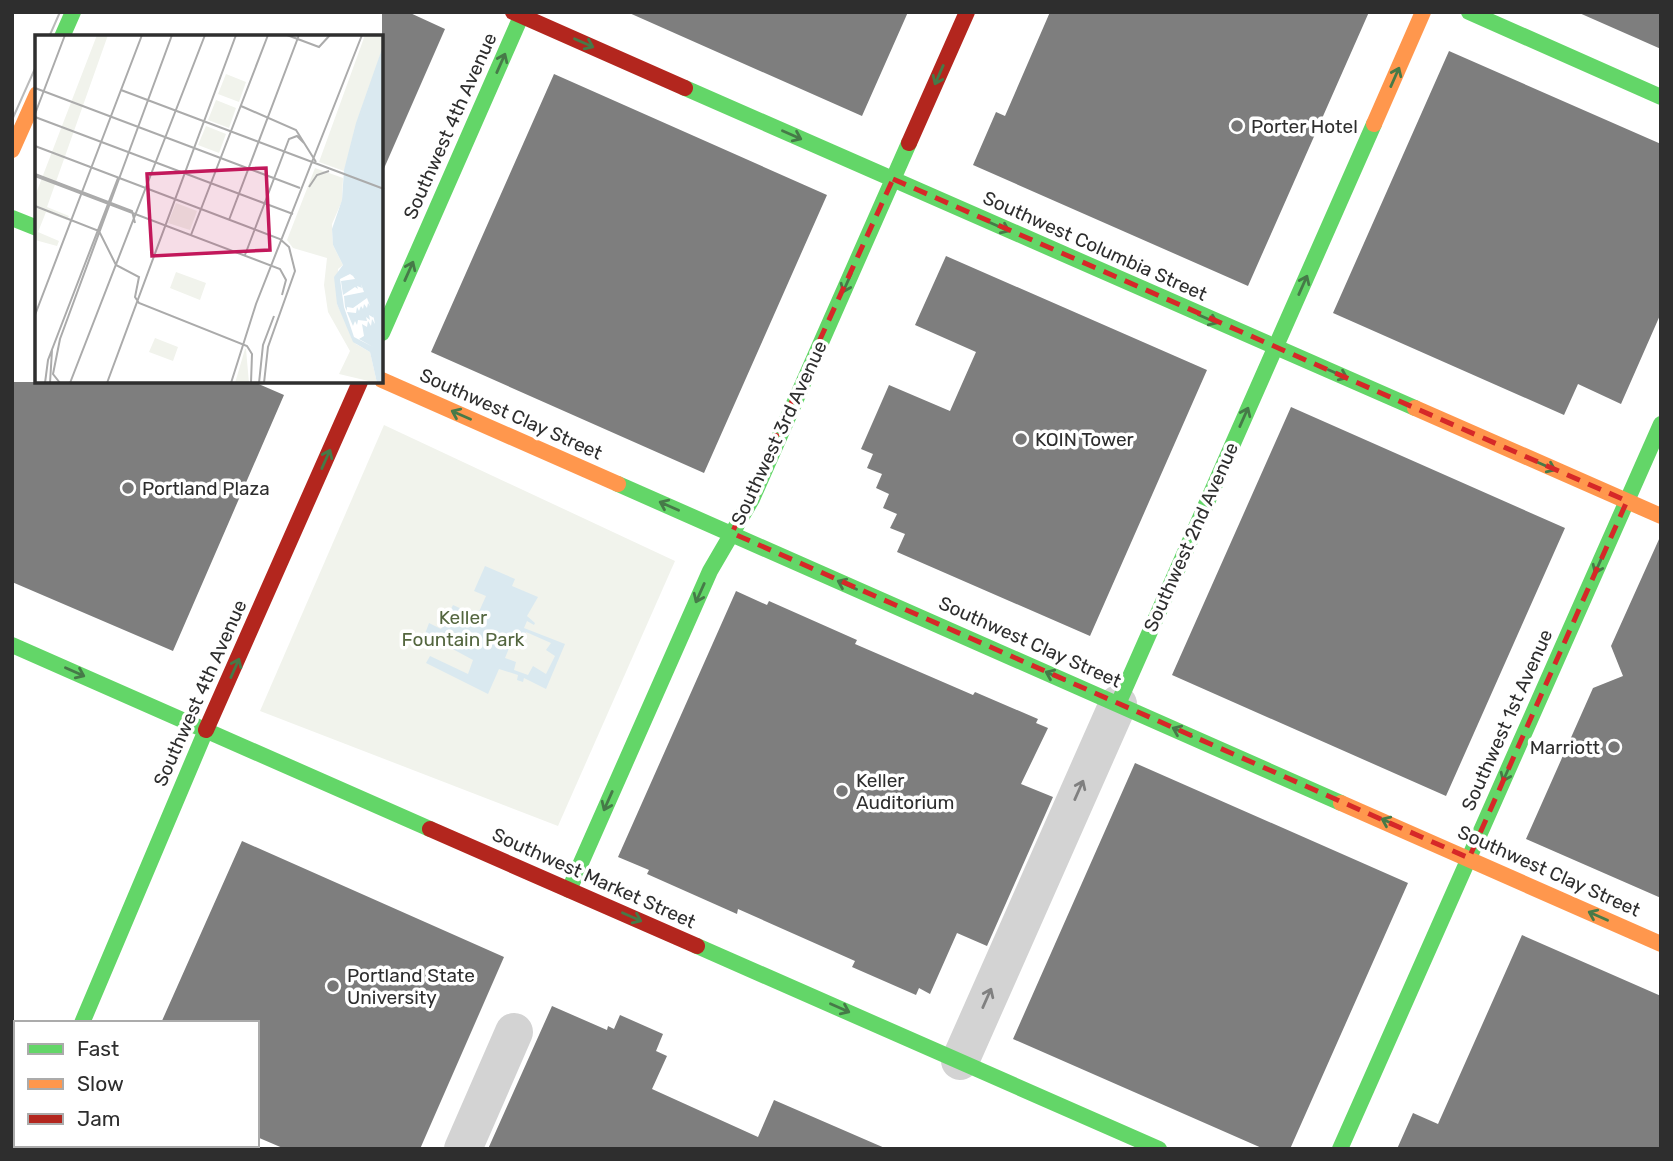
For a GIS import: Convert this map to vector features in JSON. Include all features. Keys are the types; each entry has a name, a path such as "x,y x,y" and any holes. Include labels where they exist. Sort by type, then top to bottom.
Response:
{"main road":[{"path":"63,35 73,12"},
{"name":"Southwest 3rd Avenue","path":"569,890 709,571 752,499 967,12"},
{"name":"Southwest 2nd Avenue","path":"1118,704 1423,12"},
{"path":"1469,12 1661,97"},
{"name":"Southwest Columbia Street","path":"519,13 1661,516"},
{"name":"Southwest 4th Avenue","path":"383,331 519,13"},
{"path":"12,150 35,98"},
{"path":"12,218 35,227"},
{"name":"Southwest Clay Street","path":"383,380 1661,944"},
{"name":"Southwest 4th Avenue","path":"83,1021 206,730 360,383"},
{"name":"Southwest 1st Avenue","path":"1340,1149 1661,424"},
{"name":"Southwest Market Street","path":"12,645 1160,1149"}],"street":[{"name":"Southwest 2nd Avenue","path":"960,1061 1118,704"},
{"path":"463,1149 514,1032"}],"highlighted area":[{"path":"893,179 1627,501 1469,858 732,533"}],"green space":[{"name":"Keller Fountain Park","path":"384,425 675,561 558,826 260,711"}],"shaded area":[{"path":"485,566 515,579 512,586 538,597 527,616 535,623 534,625 527,621 524,628 565,644 546,689 524,678 523,682 517,680 518,675 499,669 488,694 426,663 430,656 468,674 473,660 425,634 429,623 441,629 453,605 477,616 486,596 474,591","holes":["526,632 551,643 546,650 555,656 546,674 533,666 528,675 514,670 516,662 505,658 512,641 521,644"]}],"building":[{"path":"382,12 408,12 445,29 383,171 383,35"},
{"path":"627,12 908,12 862,116"},
{"path":"1050,12 1369,12 1248,286 973,165 996,112 1005,116"},
{"path":"1577,12 1661,12 1661,49"},
{"path":"1449,51 1661,144 1661,313 1621,404 1578,384 1564,415 1333,313"},
{"path":"554,74 827,195 704,473 431,352"},
{"name":"KOIN Tower","path":"946,256 1207,370 1090,636 897,552 905,534 890,528 897,514 883,508 889,494 876,488 882,474 867,468 873,454 861,449 889,385 950,411 976,352 915,325"},
{"name":"Portland Plaza","path":"12,382 256,383 284,395 173,651 12,582"},
{"path":"1291,407 1565,528 1446,796 1172,675"},
{"name":"Marriott","path":"1660,537 1661,898 1526,839 1593,688 1623,676 1611,646"},
{"name":"Keller Auditorium","path":"736,591 767,605 769,601 857,640 855,644 973,695 975,692 1038,719 1036,723 1048,728 1021,784 1053,797 987,946 957,933 930,994 919,988 916,995 852,967 855,961 738,909 737,914 647,874 649,870 618,857"},
{"path":"1135,763 1408,883 1290,1149 1264,1149 1013,1039"},
{"name":"Portland State University","path":"242,841 504,957 420,1149 285,1149 259,1138 259,1021 162,1021"},
{"path":"1522,935 1661,996 1661,1149 1397,1149 1413,1113 1438,1124"},
{"path":"552,1006 607,1030 608,1026 614,1029 620,1015 663,1034 656,1051 667,1056 652,1089 758,1137 774,1100 887,1149 488,1149"}],"tram line":[{"path":"50,35 60,12"},
{"path":"12,120 35,68"}],"traffic: fast":[{"path":"63,35 73,12"},
{"path":"383,331 523,12"},
{"path":"1469,12 1661,97"},
{"path":"685,88 1415,408"},
{"path":"1118,704 1374,124"},
{"path":"569,890 710,571 752,499 909,143"},
{"path":"12,218 35,227"},
{"path":"1469,858 1661,424"},
{"path":"618,484 1341,803"},
{"path":"12,645 430,829"},
{"path":"83,1021 206,730"},
{"path":"1340,1149 1469,858"},
{"path":"697,946 1159,1149"}],"traffic: slow":[{"path":"1374,124 1423,12"},
{"path":"12,150 35,98"},
{"path":"383,380 618,484"},
{"path":"1415,408 1661,516"},
{"path":"1341,803 1661,944"}],"traffic: jam":[{"path":"513,12 685,88"},
{"path":"909,143 967,12"},
{"path":"206,730 360,383"},
{"path":"430,829 697,946"}],"place":[{"name":"Porter Hotel","path":"1237,126"},
{"name":"KOIN Tower","path":"1021,439"},
{"name":"Portland Plaza","path":"128,488"},
{"name":"Marriott","path":"1614,747"},
{"name":"Keller Auditorium","path":"842,791"},
{"name":"Portland State University","path":"333,986"}]}
